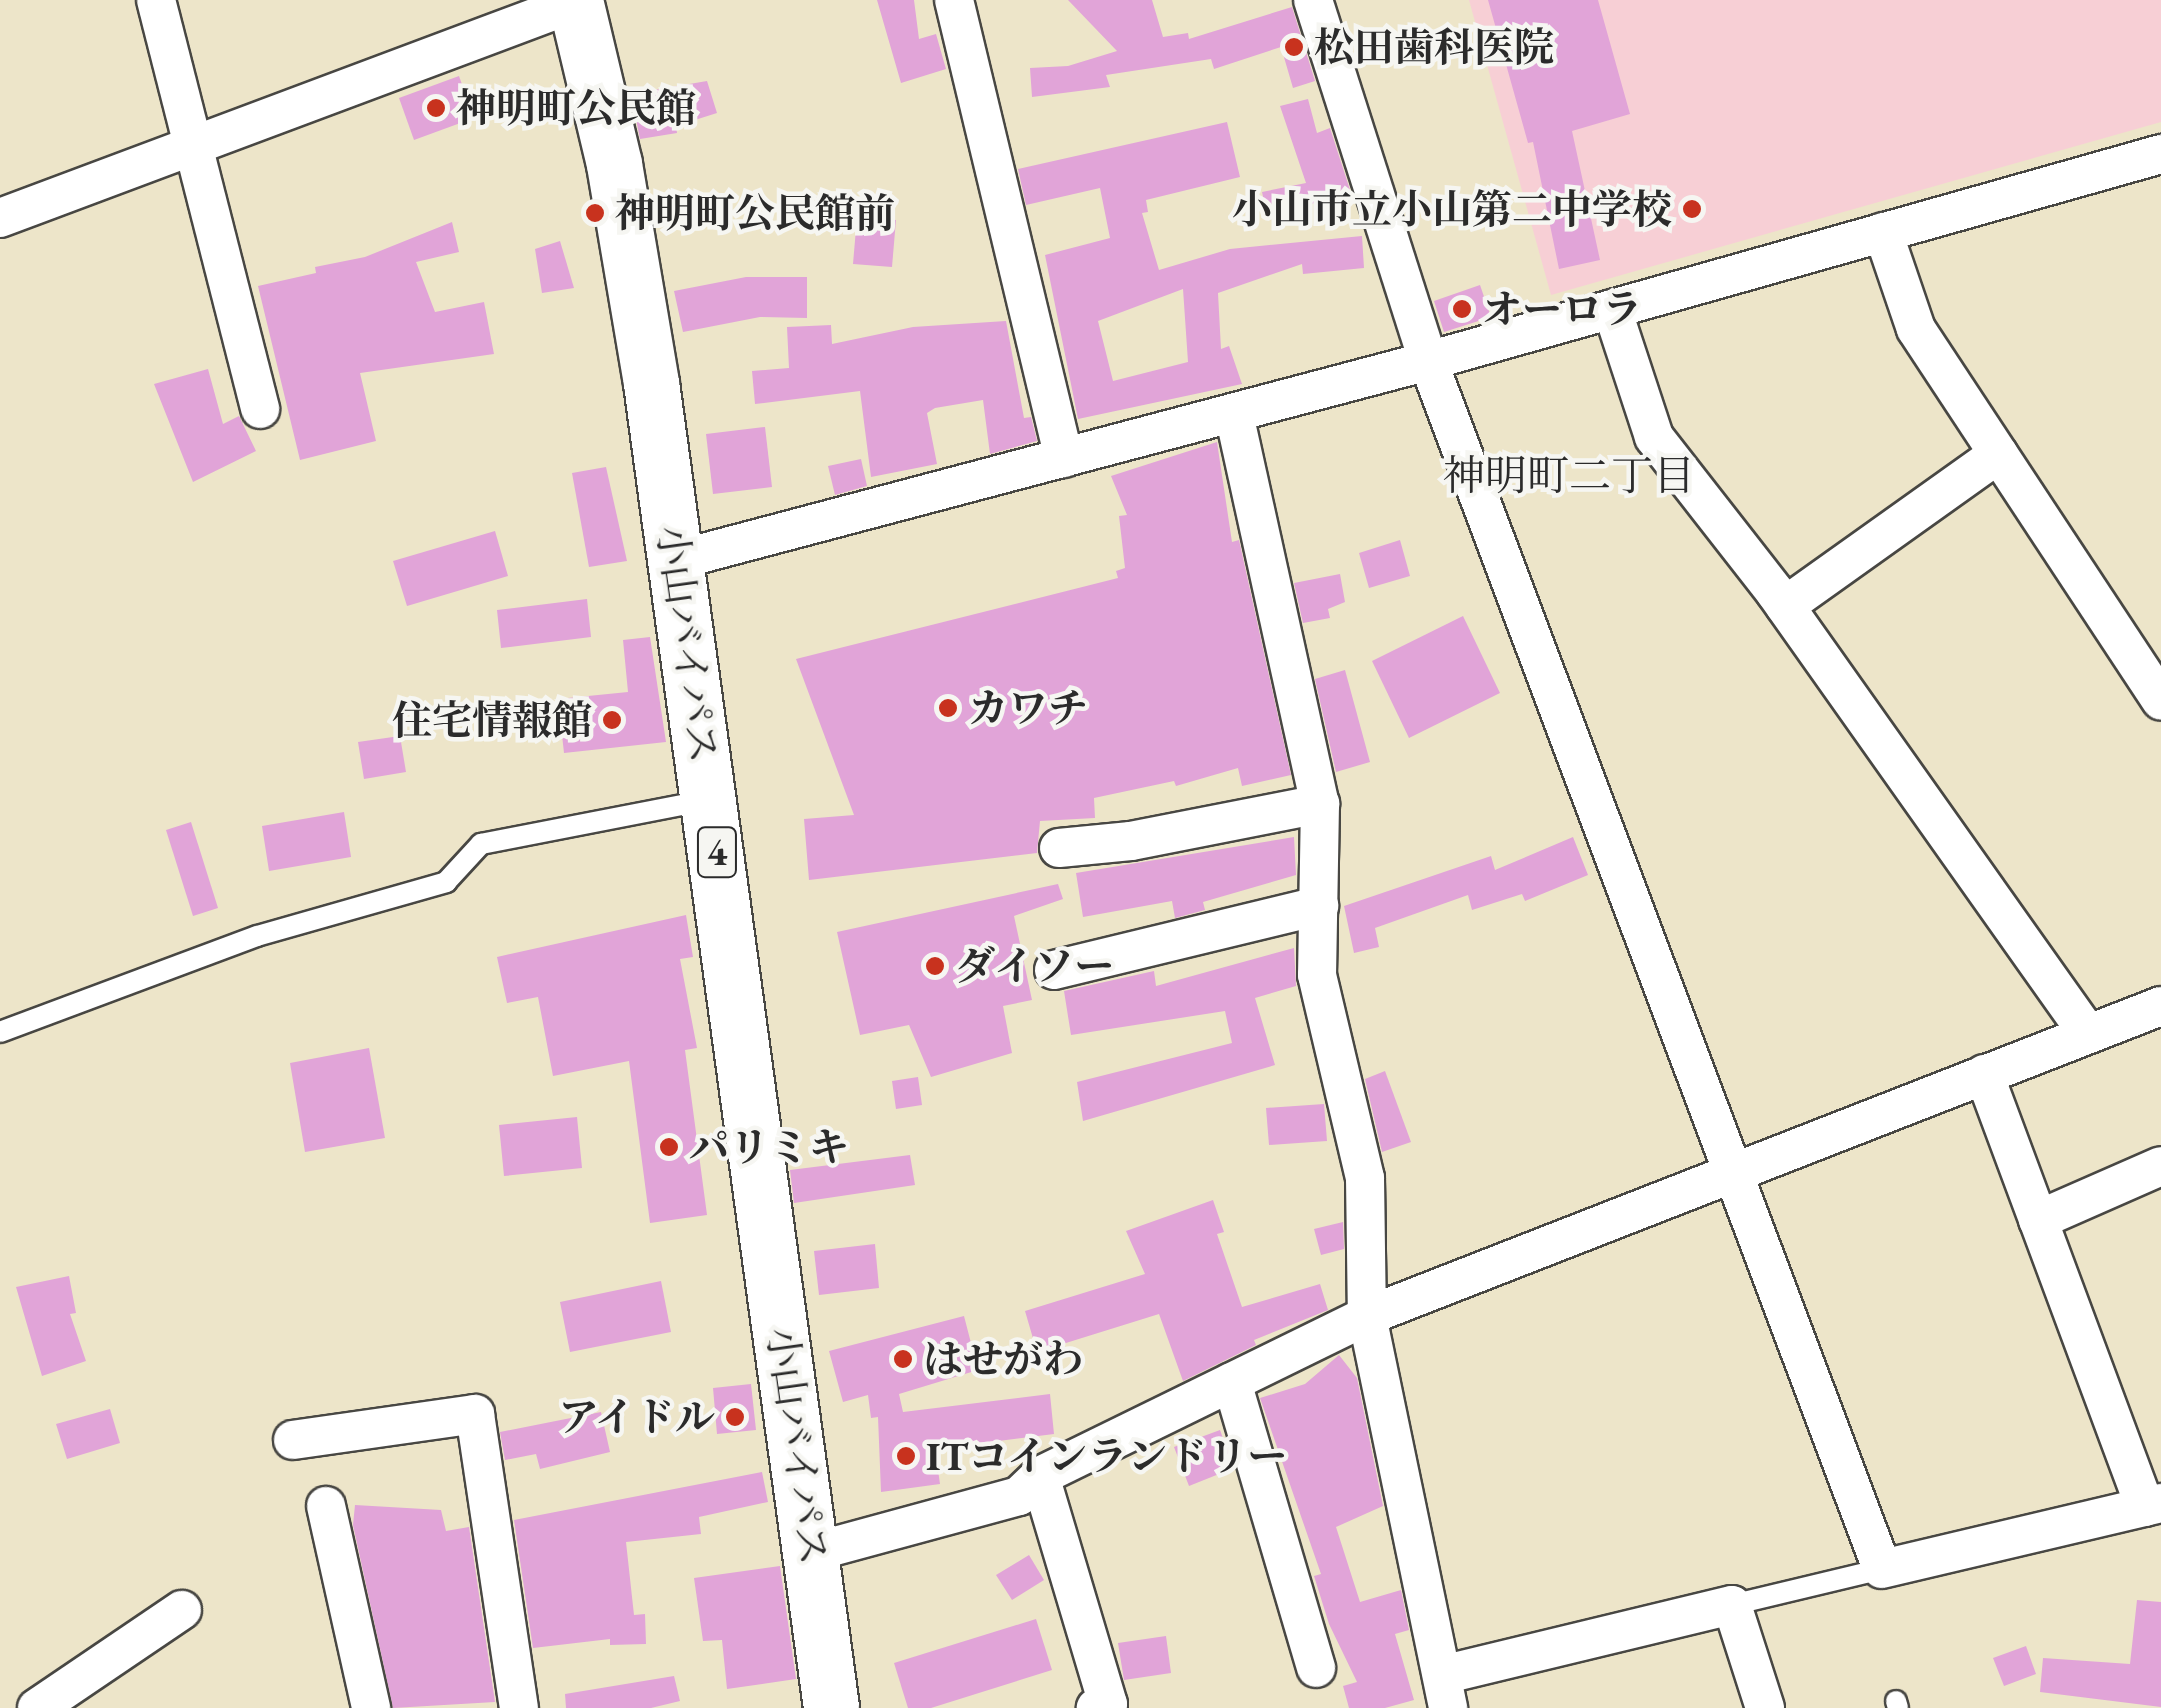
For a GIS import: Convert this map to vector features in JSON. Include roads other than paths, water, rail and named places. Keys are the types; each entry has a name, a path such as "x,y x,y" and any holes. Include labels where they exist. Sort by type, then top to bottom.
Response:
{"highway":[{"name":"小山バイパス","path":"577,1 633,265 677,560 832,1708"}],"street":[{"path":"156,0 260,409"},
{"path":"954,0 1064,458"},
{"path":"1313,0 1428,361 1737,1170 1882,1568 2153,1505 2038,1220 1984,1074"},
{"path":"0,218 577,1"},
{"path":"677,560 1428,361 2161,154"},
{"path":"1883,232 1916,329 2161,700"},
{"path":"1612,309 1654,437 1785,606 2088,1034"},
{"path":"1234,414 1320,804 1318,975 1365,1178 1367,1316 1445,1691 1732,1605 1765,1708"},
{"path":"1785,606 1998,454"},
{"path":"1059,848 1131,841 1320,804"},
{"path":"1054,970 1319,906"},
{"path":"813,1552 1018,1496 1040,1476 1367,1316 2161,1006"},
{"path":"2038,1220 2161,1166"},
{"path":"1232,1382 1316,1668"},
{"path":"293,1440 475,1414 519,1708"},
{"path":"1040,1476 1108,1704 1096,1708"},
{"path":"326,1506 371,1708"},
{"path":"37,1708 182,1610"}],"lane":[{"path":"0,1032 257,936 446,882 481,844 710,800"},
{"path":"1732,1605 1882,1568"}],"place":[{"name":"松田歯科医院","path":"1294,47"},
{"name":"神明町公民館","path":"436,108"},
{"name":"小山市立小山第二中学校","path":"1692,209"},
{"name":"神明町公民館前","path":"595,213"},
{"name":"オーロラ","path":"1462,309"},
{"name":"カワチ","path":"948,708"},
{"name":"住宅情報館","path":"612,720"},
{"name":"ダイソー","path":"935,966"},
{"name":"パリミキ","path":"669,1147"},
{"name":"はせがわ","path":"903,1359"},
{"name":"アイドル","path":"735,1417"},
{"name":"ITコインランドリー","path":"906,1456"}],"district":[{"name":"神明町二丁目","path":"1569,476"}]}
